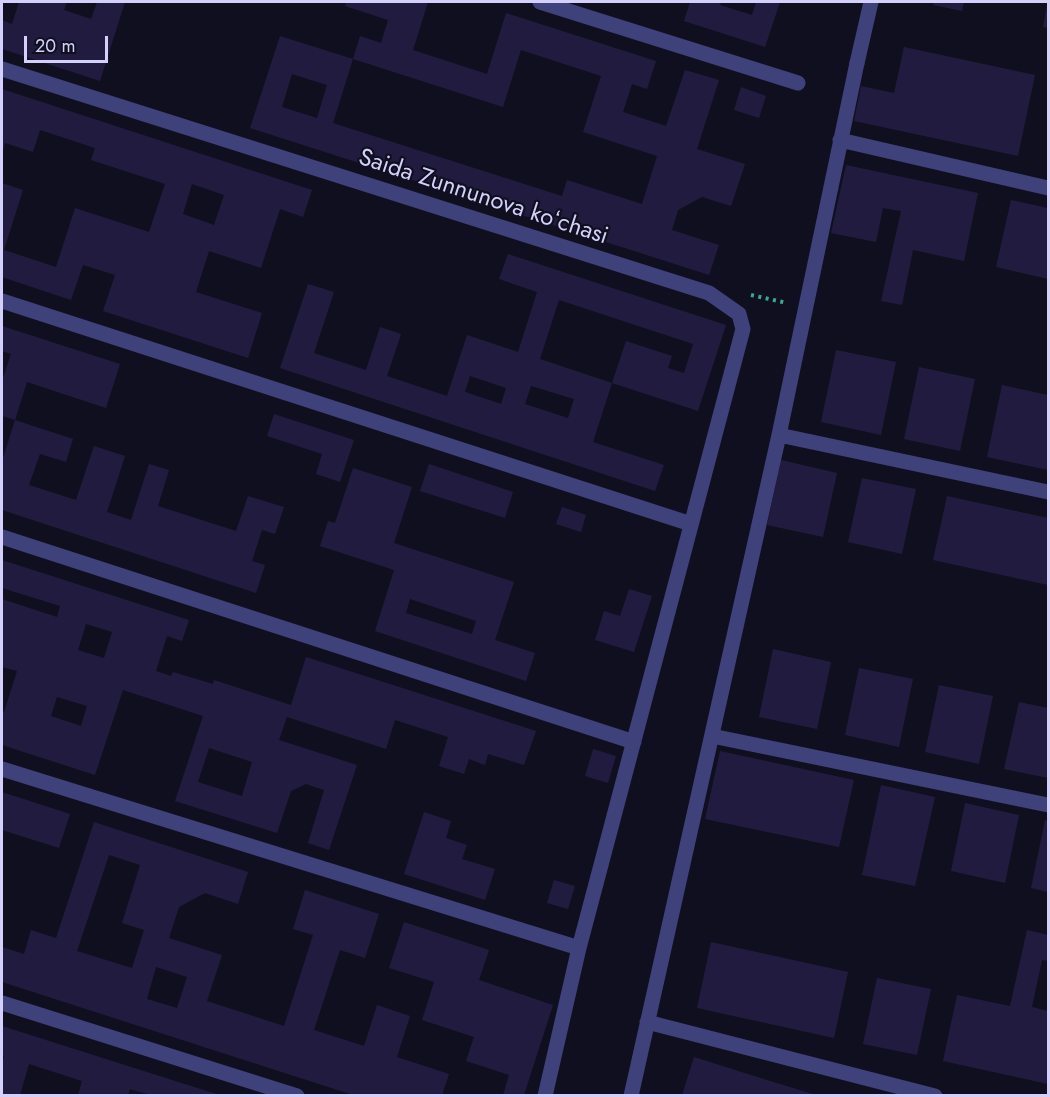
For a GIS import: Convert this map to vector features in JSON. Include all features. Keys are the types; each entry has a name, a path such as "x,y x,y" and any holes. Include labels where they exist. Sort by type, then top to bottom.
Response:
{"street":[{"path":"540,2 798,83"},
{"path":"631,1095 779,435 871,2"},
{"name":"Saida Zunnunova koʻchasi","path":"2,69 709,293 739,314 743,329 579,948 545,1095"},
{"path":"840,140 1048,188"},
{"path":"2,301 691,524"},
{"path":"779,435 1048,492"},
{"path":"2,537 634,742"},
{"path":"712,736 1048,805"},
{"path":"2,769 579,948"},
{"path":"2,1003 297,1095"},
{"path":"647,1022 935,1095"}],"path":[{"path":"750,295 806,307"}],"building":[{"path":"19,2 67,2 64,10 91,19 97,2 125,2 100,81 2,49 2,20 12,24"},
{"path":"346,2 428,2 413,50 487,74 506,13 656,61 647,89 632,84 623,112 666,126 685,70 719,80 697,149 745,164 731,206 702,197 678,210 672,230 719,245 709,275 250,128 280,36 353,59 360,36 381,43 388,20 345,6","holes":["521,50 601,76 583,132 657,156 642,204 567,180 562,196 333,123 353,59 503,107","292,74 327,85 317,118 282,107"]},
{"path":"690,2 721,2 720,5 752,15 756,2 780,2 765,47 684,21"},
{"path":"934,2 964,2 962,11 933,5"},
{"path":"1048,5 1048,28 1043,27"},
{"path":"904,47 1035,75 1018,156 854,121 861,86 894,93"},
{"path":"741,87 766,96 759,118 734,110"},
{"path":"2,89 312,190 303,217 280,209 261,268 209,251 196,292 262,313 248,358 103,311 115,275 83,265 71,300 2,277 2,183 23,190 4,250 56,267 75,208 149,232 165,184 91,160 95,148 40,130 33,152 5,143 2,154","holes":["192,184 224,195 214,225 183,214"]},
{"path":"846,165 978,193 964,261 913,250 902,305 881,301 901,211 883,208 876,242 831,233"},
{"path":"1011,200 1048,208 1048,279 996,267"},
{"path":"508,254 726,325 698,411 612,383 593,442 664,465 655,491 280,368 308,284 334,292 314,353 366,370 380,327 401,334 387,376 447,396 467,335 518,352 537,292 499,279","holes":["559,300 693,344 684,373 668,368 672,356 626,341 612,383 540,359","470,376 506,388 501,404 465,392","531,386 574,399 568,418 525,404"]},
{"path":"2,326 120,364 106,408 27,382 15,420 2,416 2,381 11,354 2,351"},
{"path":"836,350 896,362 881,435 821,422"},
{"path":"919,367 975,379 960,451 904,439"},
{"path":"1002,385 1048,395 1048,470 987,457"},
{"path":"274,414 354,440 340,482 316,474 322,454 267,436"},
{"path":"15,420 73,439 66,462 40,454 29,485 76,500 94,446 125,456 107,512 131,520 149,464 169,470 158,506 236,531 248,496 284,507 275,534 262,530 252,561 265,565 256,593 2,510 2,461"},
{"path":"781,460 837,473 823,537 767,525"},
{"path":"429,464 513,492 505,518 420,491"},
{"path":"353,468 412,487 394,543 514,582 495,640 535,653 526,681 375,631 394,570 320,546 328,521 335,523","holes":["410,599 476,621 472,634 406,613"]},
{"path":"862,478 916,489 902,554 848,542"},
{"path":"947,496 1048,518 1048,585 933,560"},
{"path":"562,507 586,515 581,532 556,524"},
{"path":"2,560 189,620 182,641 167,636 156,671 171,676 173,672 213,684 214,680 291,705 306,657 536,731 524,765 488,754 485,765 469,759 464,774 439,766 448,737 395,720 386,749 287,717 279,740 357,765 329,850 308,843 324,790 306,784 291,791 277,833 175,801 203,716 123,690 95,775 2,745 2,711 4,712 17,671 2,667 2,599 57,617 60,606 2,588","holes":["86,624 112,632 104,658 78,650","57,697 87,706 81,726 51,716","209,748 252,762 242,796 198,782"]},
{"path":"629,589 652,596 634,652 595,640 604,611 620,616"},
{"path":"773,649 831,662 817,729 759,717"},
{"path":"859,668 913,679 899,747 845,735"},
{"path":"939,685 993,696 979,764 925,752"},
{"path":"1019,702 1048,708 1048,778 1004,769"},
{"path":"593,749 616,756 608,783 585,776"},
{"path":"720,751 854,780 839,847 705,819"},
{"path":"881,785 935,797 915,886 862,875"},
{"path":"2,792 70,814 59,848 2,830"},
{"path":"965,803 1019,815 1005,883 951,871"},
{"path":"424,812 451,821 446,838 467,845 462,859 495,869 485,900 404,874"},
{"path":"1045,820 1048,821 1048,892 1031,888"},
{"path":"94,822 248,872 238,904 205,893 179,907 169,938 222,955 207,1001 284,1026 313,935 293,929 305,890 379,914 365,958 340,950 314,1030 364,1046 377,1005 410,1016 397,1057 449,1074 442,1095 353,1095 2,982 2,947 24,954 31,930 56,938","holes":["109,855 140,865 122,923 144,930 132,968 77,951","156,967 187,977 177,1008 147,999"]},
{"path":"554,880 575,886 568,909 547,903"},
{"path":"404,922 489,950 479,980 553,1005 524,1095 503,1095 509,1075 466,1061 474,1037 422,1020 434,982 389,968"},
{"path":"1027,930 1048,935 1048,961 1042,960 1032,1007 1048,1011 1048,1084 943,1061 957,995 1010,1006"},
{"path":"711,942 848,972 834,1038 697,1008"},
{"path":"877,978 931,989 917,1055 863,1044"},
{"path":"2,1026 220,1095 151,1095 130,1089 128,1095 78,1095 82,1081 29,1064 20,1095 2,1095 4,1056 2,1055"},
{"path":"694,1057 770,1081 816,1095 682,1095"}]}
